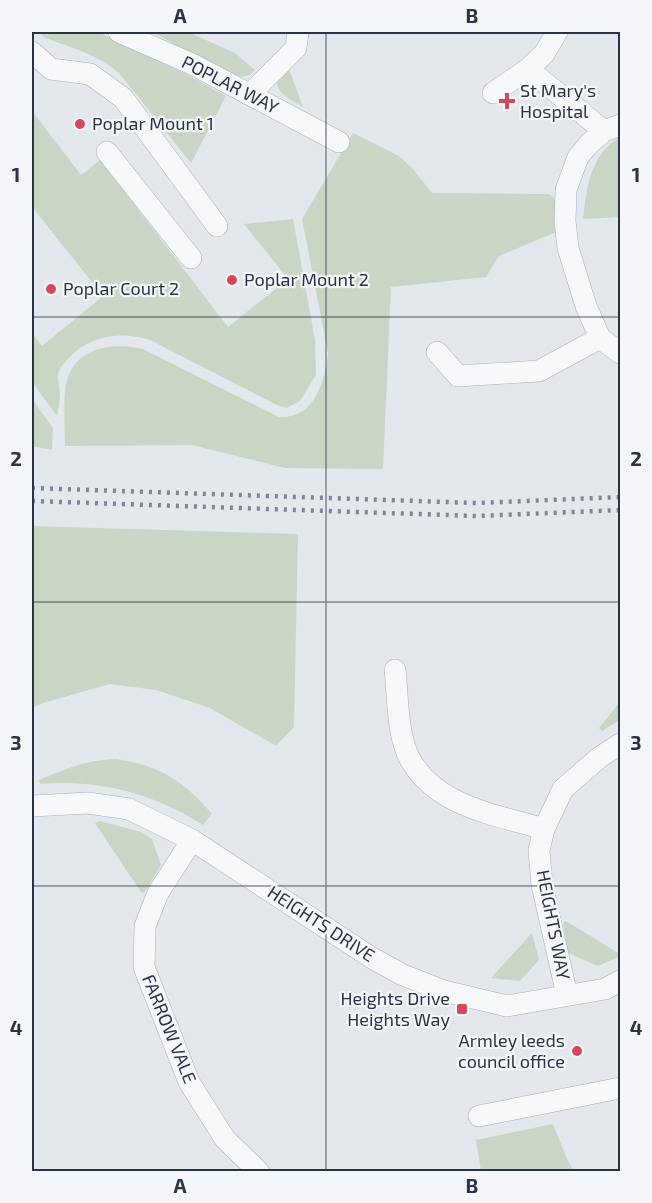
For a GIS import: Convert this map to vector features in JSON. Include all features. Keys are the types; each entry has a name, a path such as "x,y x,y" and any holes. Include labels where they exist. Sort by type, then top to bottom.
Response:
{"street":[{"name":"POPLAR WAY","path":"120,32 192,64 339,142"},
{"path":"250,94 296,48 298,32"},
{"path":"493,93 528,69 544,54 557,32"},
{"path":"32,52 51,69 90,74 123,98 218,225"},
{"path":"528,69 612,128 589,144 578,157 566,190 565,221 568,248 586,306 600,338 621,352"},
{"path":"107,152 191,258"},
{"path":"437,352 456,382 539,371 600,338"},
{"path":"395,670 400,722 407,752 426,783 459,804 544,829"},
{"name":"HEIGHTS WAY","path":"567,995 542,885 539,850 544,829 563,789 600,757 621,744"},
{"name":"HEIGHTS DRIVE","path":"32,806 88,803 129,809 192,840 372,958 403,975 444,991 507,1006 605,988 621,981"},
{"name":"FARROW VALE","path":"192,840 158,893 145,926 144,967 189,1082 225,1138 259,1172"},
{"path":"479,1116 621,1088"}],"green space":[{"path":"41,32 98,32 226,96 191,163 111,66 93,56 43,37"},
{"path":"152,32 188,32 235,53 255,70 249,75 237,78"},
{"path":"288,66 303,107 285,96 278,88 278,78"},
{"path":"32,111 81,175 100,160 228,327 288,279 244,224 293,219 315,340 316,375 300,401 287,408 277,405 150,340 140,337 111,336 83,346 63,365 58,374 60,393 57,416 32,382 32,333 42,346 103,296 32,207"},
{"path":"353,133 399,156 432,193 548,194 557,203 554,226 556,232 499,256 486,277 391,287 383,469 285,468 192,445 65,446 65,391 70,372 86,355 107,347 143,349 279,417 301,412 309,405 316,397 320,387 328,353 302,219"},
{"path":"620,137 620,217 583,219 586,195 596,162 610,144"},
{"path":"32,399 53,428 52,450 32,446"},
{"path":"32,526 298,534 294,727 276,746 210,708 156,690 110,684 32,708"},
{"path":"620,702 620,720 602,731 599,728"},
{"path":"116,759 145,765 170,776 191,792 212,814 203,825 165,804 125,791 83,784 40,784 39,780 67,769 95,761"},
{"path":"100,821 141,832 152,839 161,865 144,893 141,892 95,823"},
{"path":"566,921 618,953 618,957 598,966 568,953 563,923"},
{"path":"532,933 539,960 520,981 491,978"},
{"path":"553,1124 574,1171 481,1171 476,1140"}],"railway":[{"path":"32,488 476,503 620,497"},
{"path":"32,501 476,516 620,510"}],"place":[{"name":"St Mary's Hospital","path":"507,101"},
{"name":"Poplar Mount 1","path":"80,124"},
{"name":"Poplar Mount 2","path":"232,280"},
{"name":"Poplar Court 2","path":"51,289"},
{"name":"Heights Drive Heights Way","path":"462,1009"},
{"name":"Armley leeds council office","path":"577,1051"}]}
